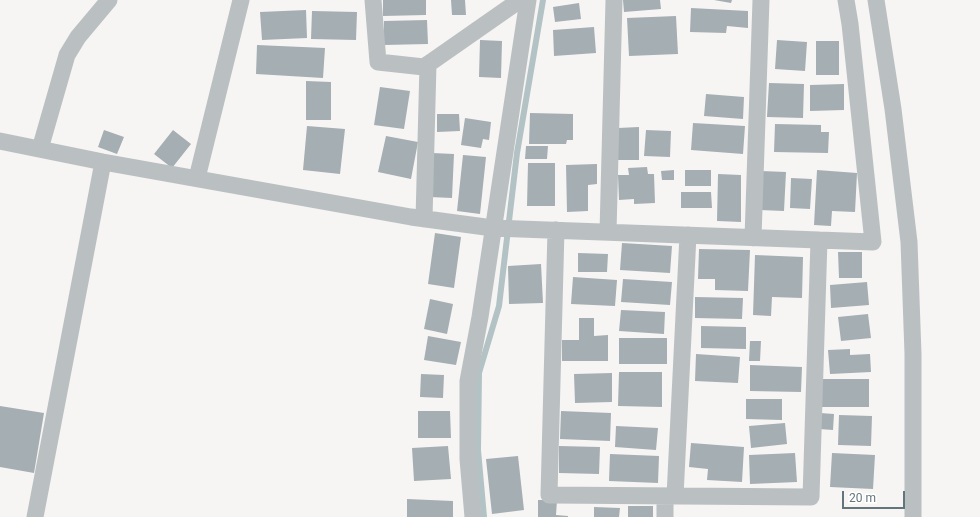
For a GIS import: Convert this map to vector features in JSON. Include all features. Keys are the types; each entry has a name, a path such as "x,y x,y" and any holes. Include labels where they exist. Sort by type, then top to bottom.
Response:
{"street":[{"path":"40,149 67,56 78,36 109,0"},
{"path":"198,178 241,0"},
{"path":"373,0 378,62 424,67 520,0"},
{"path":"472,517 468,459 468,381 480,317 528,0"},
{"path":"608,232 614,0"},
{"path":"753,238 761,0"},
{"path":"0,141 103,162 424,219 493,228 873,242 850,24 846,0"},
{"path":"876,0 893,109 908,242 913,354 913,517"},
{"path":"424,219 428,64"},
{"path":"36,517 103,162"},
{"path":"556,230 549,495 811,497 819,240"},
{"path":"665,517 670,496 688,235"}],"building":[{"path":"383,0 426,0 426,15 383,16"},
{"path":"451,0 465,0 466,15 452,15"},
{"path":"623,0 660,0 661,9 624,12"},
{"path":"714,0 732,0 731,3"},
{"path":"579,3 581,19 555,22 553,7"},
{"path":"691,8 748,11 748,28 727,26 726,33 690,32"},
{"path":"306,10 307,38 262,40 260,12"},
{"path":"312,11 357,12 356,40 311,39"},
{"path":"676,16 678,54 629,56 627,18"},
{"path":"427,20 428,44 384,45 384,21"},
{"path":"594,27 596,53 554,56 553,30"},
{"path":"480,40 502,41 501,78 479,77"},
{"path":"777,40 807,42 805,71 775,69"},
{"path":"816,41 839,41 839,75 816,75"},
{"path":"257,45 325,48 323,78 256,74"},
{"path":"306,81 331,82 331,120 306,120"},
{"path":"769,83 804,84 803,118 767,117"},
{"path":"844,84 844,110 810,111 810,85"},
{"path":"380,87 410,91 404,129 374,125"},
{"path":"706,94 744,97 743,119 704,116"},
{"path":"530,113 573,114 573,140 567,140 566,144 529,144"},
{"path":"437,114 459,114 460,131 437,132"},
{"path":"465,118 491,122 489,140 483,139 481,148 461,145"},
{"path":"693,123 745,126 743,154 691,150"},
{"path":"775,124 821,125 821,132 829,132 828,153 774,152"},
{"path":"307,126 345,129 340,174 303,170"},
{"path":"639,127 639,160 618,160 618,128"},
{"path":"104,130 124,137 117,154 98,147"},
{"path":"173,130 191,144 172,168 154,154"},
{"path":"646,130 671,131 670,157 644,156"},
{"path":"386,136 418,142 411,179 378,172"},
{"path":"526,146 548,146 547,159 525,159"},
{"path":"432,153 454,154 452,198 430,197"},
{"path":"463,155 486,157 480,214 457,211"},
{"path":"528,163 555,163 555,206 527,206"},
{"path":"597,164 597,184 588,185 588,211 567,212 566,165"},
{"path":"647,167 648,174 654,174 655,203 634,204 634,199 619,200 618,175 629,175 628,168"},
{"path":"674,170 674,180 662,180 661,171"},
{"path":"685,170 711,170 711,186 685,186"},
{"path":"817,170 857,173 855,212 832,211 831,226 814,225"},
{"path":"761,171 786,172 784,211 760,210"},
{"path":"718,174 741,175 741,222 717,221"},
{"path":"791,178 812,179 810,209 790,208"},
{"path":"681,192 711,192 712,208 681,208"},
{"path":"435,233 461,237 454,288 428,284"},
{"path":"622,243 672,246 670,273 620,270"},
{"path":"699,249 750,250 748,291 715,290 715,279 698,279"},
{"path":"838,252 862,252 862,278 839,278"},
{"path":"578,253 608,254 607,272 578,272"},
{"path":"755,255 803,257 802,298 772,297 771,316 753,315"},
{"path":"541,264 543,303 509,304 508,266"},
{"path":"573,277 617,280 615,306 571,304"},
{"path":"623,279 672,282 670,305 621,302"},
{"path":"867,282 869,305 831,308 830,285"},
{"path":"695,297 743,298 742,319 695,318"},
{"path":"430,299 453,304 447,334 424,329"},
{"path":"621,310 665,312 664,334 619,331"},
{"path":"868,314 871,338 841,341 838,317"},
{"path":"579,318 594,318 594,336 608,335 608,361 562,361 562,340 579,340"},
{"path":"701,326 746,327 746,349 701,348"},
{"path":"428,336 461,342 456,365 424,360"},
{"path":"619,338 667,338 667,364 619,364"},
{"path":"750,341 761,341 760,361 749,361"},
{"path":"850,349 850,355 870,354 871,372 830,374 828,350"},
{"path":"696,354 740,357 738,383 695,381"},
{"path":"750,365 802,367 801,392 750,391"},
{"path":"619,372 662,372 662,407 618,406"},
{"path":"612,373 612,402 575,403 574,374"},
{"path":"421,374 444,375 443,398 420,397"},
{"path":"821,379 869,379 869,407 822,407"},
{"path":"746,399 782,399 782,420 746,419"},
{"path":"0,406 44,413 34,473 0,467"},
{"path":"418,411 450,411 451,438 418,438"},
{"path":"561,411 611,413 610,441 560,439"},
{"path":"820,413 834,414 833,430 819,429"},
{"path":"839,415 872,416 871,446 838,445"},
{"path":"785,423 787,444 751,448 749,426"},
{"path":"616,426 658,428 656,450 615,447"},
{"path":"691,443 744,447 742,482 707,480 708,469 689,467"},
{"path":"448,446 451,479 414,481 412,448"},
{"path":"559,446 600,447 599,474 559,473"},
{"path":"795,453 797,482 750,484 749,455"},
{"path":"832,453 875,455 873,489 830,487"},
{"path":"610,454 659,456 658,483 609,481"},
{"path":"518,456 524,510 492,514 486,459"},
{"path":"407,499 453,501 453,517 407,517"},
{"path":"538,500 557,500 556,515 568,517 538,517"},
{"path":"628,506 653,506 653,517 628,517"},
{"path":"594,507 620,508 619,517 594,517"}],"waterway":[{"path":"484,517 478,450 479,373 499,306 517,153 543,0"}]}
